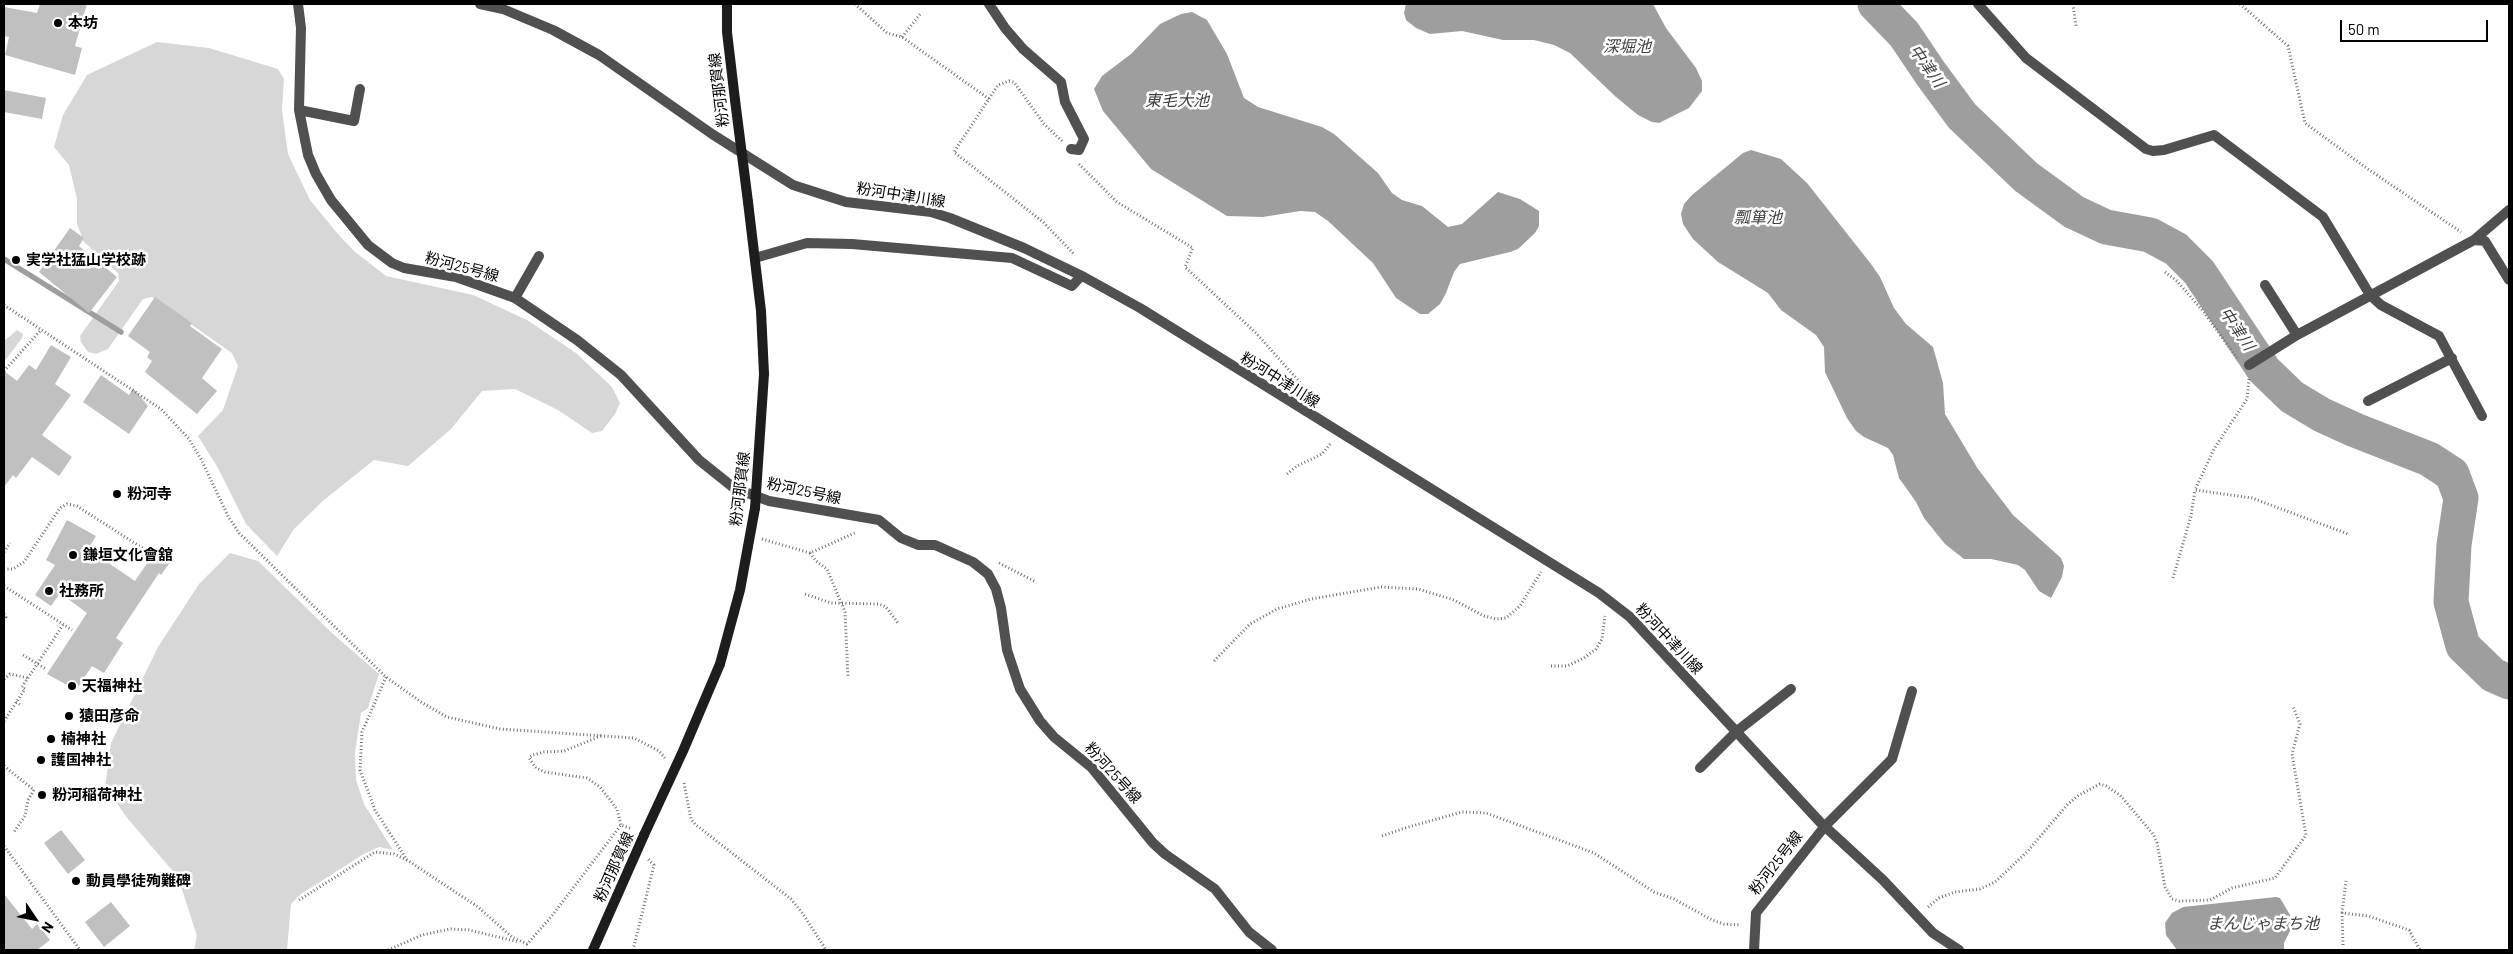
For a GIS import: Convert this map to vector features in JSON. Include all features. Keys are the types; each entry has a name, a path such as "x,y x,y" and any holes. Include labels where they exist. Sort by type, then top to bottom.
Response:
{"main road":[{"name":"粉河那賀線","path":"592,950 684,751 720,664 740,590 755,508 764,374 761,311 735,100 727,4"}],"street":[{"name":"粉河25号線","path":"298,4 301,28 299,110 301,129 316,174 346,220 368,245 392,263 404,268 456,277 515,298 577,340 621,375 699,460 734,488 769,501 879,520 901,538 918,545 935,545 973,562 988,574 1001,608 1007,650 1020,689 1040,721 1054,737 1092,768 1153,843 1165,854 1215,889 1249,932 1272,950"},
{"name":"粉河中津川線","path":"480,4 503,9 521,16 584,46 712,134 793,185 846,202 931,212 950,218 1024,248 1081,276 1140,308 1599,593 1630,617 1825,826 1883,880 1916,917 1933,933 1960,950"},
{"path":"988,4 1023,48 1061,82 1065,102 1084,139 1080,150 1071,149"},
{"path":"1978,4 2026,58 2146,149 2153,151 2164,150 2214,135 2323,217 2370,295 2381,305 2439,336 2482,416"},
{"path":"299,110 354,121 360,90"},
{"path":"2247,366 2293,336 2474,240 2509,210"},
{"path":"2474,240 2484,242 2509,280"},
{"path":"755,258 807,243 852,244 1012,258 1072,286 1081,276"},
{"path":"515,298 538,256"},
{"path":"2265,285 2293,336"},
{"path":"2368,401 2452,358"},
{"path":"1700,768 1737,731 1791,688"},
{"name":"粉河25号線","path":"1754,950 1756,913 1825,826 1892,759 1912,691"}],"path":[{"path":"855,4 887,33 902,37 989,99"},
{"path":"2073,4 2076,26"},
{"path":"2240,4 2288,46 2302,114 2305,123 2311,130 2474,240"},
{"path":"902,37 921,13"},
{"path":"1081,276 1081,264 1070,248 1043,222 954,152 989,99 1004,81 1014,82 1044,124 1071,149 1071,155 1075,161 1117,202 1193,248 1185,267 1256,333 1316,400"},
{"path":"2165,272 2177,280 2247,366 2250,384 2247,399 2214,449 2195,490 2191,516 2172,578"},
{"path":"4,306 161,409 188,439 201,459 228,516 239,533 386,677 447,717 500,729 634,738 659,751 669,764"},
{"path":"4,371 40,330"},
{"path":"1288,474 1297,466 1322,454 1338,432"},
{"path":"2195,490 2252,498 2348,534"},
{"path":"4,569 19,567 60,508 68,504 77,506 150,553"},
{"path":"750,536 810,552 860,532"},
{"path":"4,552 10,543"},
{"path":"810,552 816,561 828,569 843,604 848,650 848,677"},
{"path":"1214,661 1250,624 1277,609 1311,599 1381,587 1418,588 1454,600 1484,616 1496,619 1506,618 1520,606 1547,560"},
{"path":"4,586 72,630"},
{"path":"1551,666 1567,666 1584,658 1596,649 1602,639 1605,614 1599,593"},
{"path":"805,594 831,603 879,604 886,607 898,623"},
{"path":"4,614 6,617 4,620"},
{"path":"4,721 25,689 22,687 63,625"},
{"path":"23,654 46,669"},
{"path":"4,679 10,674 28,678"},
{"path":"386,677 362,732 360,770 374,810 408,860"},
{"path":"16,702 22,706"},
{"path":"1916,917 1940,898 1955,892 1980,889 1995,882 2027,852 2067,805 2079,795 2100,784 2120,795 2153,834 2157,843 2165,887 2172,899 2179,901 2210,900 2232,888 2275,878 2306,835 2292,754 2300,724 2293,706"},
{"path":"602,736 564,751 539,753 529,758 536,768 545,772 587,778 600,786 617,809 621,825"},
{"path":"4,766 34,790 28,800 25,816 14,832"},
{"path":"679,777 684,784 692,819 696,825 790,899 804,914 826,950"},
{"path":"1382,836 1462,812 1486,813 1594,853 1654,892 1674,899 1712,920 1737,926 1755,924"},
{"path":"621,825 644,834"},
{"path":"527,944 551,917 621,825"},
{"path":"4,846 80,950"},
{"path":"632,950 654,865 638,849"},
{"path":"299,900 375,852 394,854 408,860 478,907 512,936 527,944"},
{"path":"2343,945 2342,913 2346,881"},
{"path":"2342,913 2368,916 2409,930 2420,950"},
{"path":"388,950 422,935 450,929 469,930 527,944"}],"shaded area":[{"path":"157,42 209,48 278,69 284,79 282,110 288,154 310,200 337,233 354,251 386,276 473,295 527,320 576,353 612,387 620,403 615,414 602,431 592,433 558,410 515,389 482,391 451,429 408,466 374,460 324,500 294,529 277,556 246,524 218,468 198,436 223,410 238,366 232,353 152,297 143,299 108,349 96,354 88,352 81,342 80,336 119,281 118,273 84,242 77,224 77,199 69,165 54,147 63,115 87,75"},
{"path":"17,330 23,334 22,338 4,362 4,341"},
{"path":"230,553 258,561 332,633 379,674 368,708 361,713 355,753 356,780 364,804 393,850 379,847 362,855 301,894 291,904 287,950 194,950 197,936 178,877 128,819 105,787 111,743 158,647 199,584"}],"water":[{"name":"深堀池","path":"1406,4 1653,4 1666,28 1696,68 1702,81 1702,91 1689,108 1659,123 1652,122 1638,115 1616,97 1570,53 1554,45 1534,40 1503,40 1462,31 1430,34 1416,28 1406,20 1404,13"},
{"name":"東毛大池","path":"1192,12 1207,20 1227,54 1244,98 1258,107 1322,127 1334,134 1378,173 1392,193 1402,200 1422,206 1448,227 1462,224 1498,192 1520,199 1539,211 1539,226 1535,233 1518,249 1460,264 1454,272 1440,304 1428,314 1420,314 1396,298 1373,263 1328,221 1315,212 1300,211 1263,217 1227,216 1151,169 1103,111 1094,89 1102,76 1131,54 1160,24 1181,14"},
{"name":"瓢箪池","path":"1751,150 1781,159 1807,183 1871,264 1880,277 1894,308 1906,324 1933,347 1943,383 1945,414 1978,469 2013,515 2061,558 2064,566 2062,577 2051,598 2039,591 2025,570 2018,565 1991,559 1964,559 1945,544 1924,518 1916,502 1899,478 1893,455 1888,448 1864,437 1856,431 1847,418 1825,372 1824,347 1816,335 1781,310 1768,293 1718,262 1693,239 1683,224 1681,214 1684,204 1692,195 1743,153"},
{"name":"まんじゃまち池","path":"2280,898 2290,915 2291,929 2284,943 2284,950 2177,950 2166,935 2165,923 2172,913 2183,907"}],"building":[{"path":"40,4 87,4 75,46 82,48 75,75 5,55 9,37 4,36 4,7 37,13"},
{"path":"4,90 46,98 42,119 4,112"},
{"path":"70,228 84,238 79,246 117,277 89,313 39,272"},
{"path":"155,297 192,323 190,326 222,349 202,378 217,391 197,414 145,372 152,361 147,357 150,352 128,336"},
{"path":"51,345 71,357 55,384 71,395 42,435 72,457 59,476 32,457 16,478 13,475 4,487 4,371 17,381 29,365 36,370"},
{"path":"101,375 129,395 133,388 148,406 129,434 83,402"},
{"path":"67,520 96,536 88,550 111,563 135,581 159,546 174,557 161,575 159,573 116,638 123,643 104,673 92,666 76,690 47,674 87,613 60,593 51,606 35,595 55,565 46,560"},
{"path":"61,830 85,860 68,874 44,843"},
{"path":"4,894 32,929 37,924 50,940 37,950 4,950"},
{"path":"111,902 130,926 104,947 85,922"}],"waterway":[{"name":"中津川","path":"1875,4 1904,34 1962,116 2026,177 2074,212 2106,227 2150,235 2176,249 2199,272 2264,370 2292,397 2322,415 2355,430 2429,459 2452,474 2461,498 2454,545 2451,602 2463,646 2493,675 2509,682"},
{"path":"4,259 121,332"}],"place":[{"name":"本坊","path":"58,23"},
{"name":"実学社猛山学校跡","path":"16,260"},
{"name":"粉河寺","path":"117,494"},
{"name":"鎌垣文化會舘","path":"73,555"},
{"name":"社務所","path":"49,591"},
{"name":"天福神社","path":"72,686"},
{"name":"猿田彦命","path":"69,716"},
{"name":"楠神社","path":"51,739"},
{"name":"護国神社","path":"41,760"},
{"name":"粉河稲荷神社","path":"42,795"},
{"name":"動員學徒殉難碑","path":"76,881"}]}
